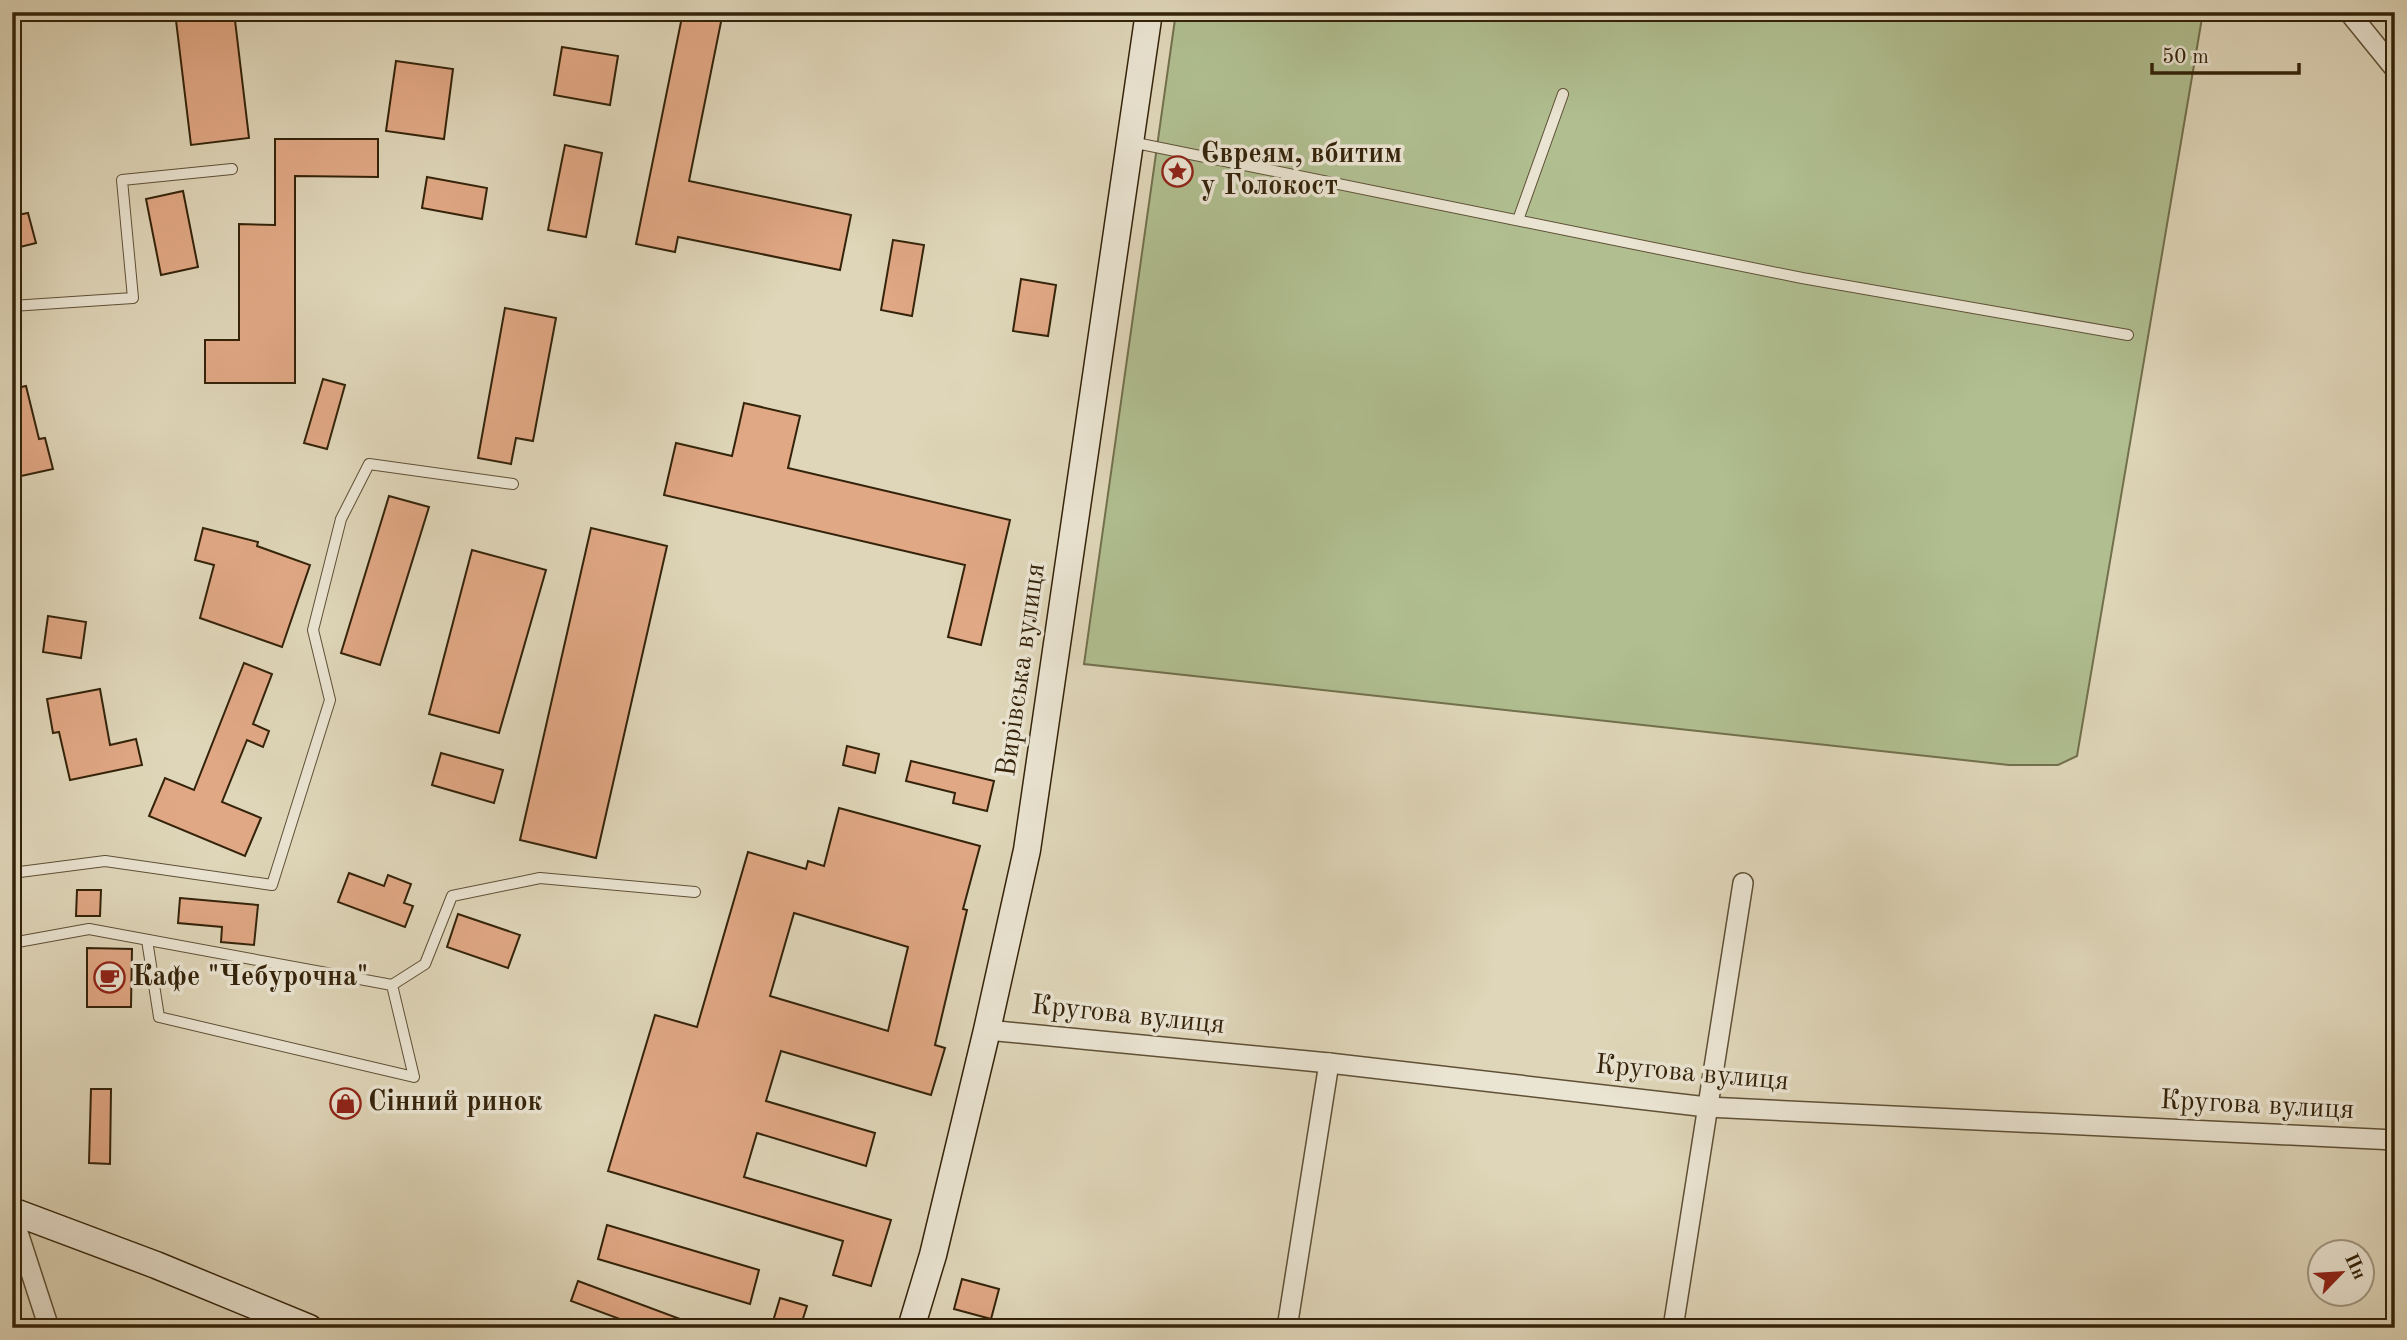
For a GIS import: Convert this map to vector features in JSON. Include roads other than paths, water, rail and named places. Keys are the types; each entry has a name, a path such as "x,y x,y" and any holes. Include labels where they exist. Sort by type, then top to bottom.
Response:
{"main road":[{"name":"Вирівська вулиця","path":"911,1328 933,1255 1027,850 1149,12"},
{"path":"12,1212 156,1265 309,1328"}],"street":[{"path":"2350,14 2395,69"},
{"path":"1673,1328 1743,883"},
{"name":"Кругова вулиця","path":"987,1030 1329,1063 1707,1107 2395,1140"},
{"path":"1287,1328 1329,1063"},
{"path":"12,1212 49,1328"}],"lane":[{"path":"1518,220 1563,94"},
{"path":"1130,142 1802,278 2128,335"},
{"path":"12,306 133,298 122,180 232,169"},
{"path":"12,873 105,862 272,885 330,700 313,630 341,519 369,464 513,484"},
{"path":"12,943 89,929 392,985 425,964 452,896 540,878 695,892"},
{"path":"146,940 159,1017 414,1077 392,985"}],"tram line":[{"path":"2376,12 2395,27"}],"place":[{"name":"Євреям, вбитим у Голокост","path":"1178,171"},
{"name":"Кафе \"Чебурочна\"","path":"109,978"},
{"name":"Сінний ринок","path":"345,1103"}]}
